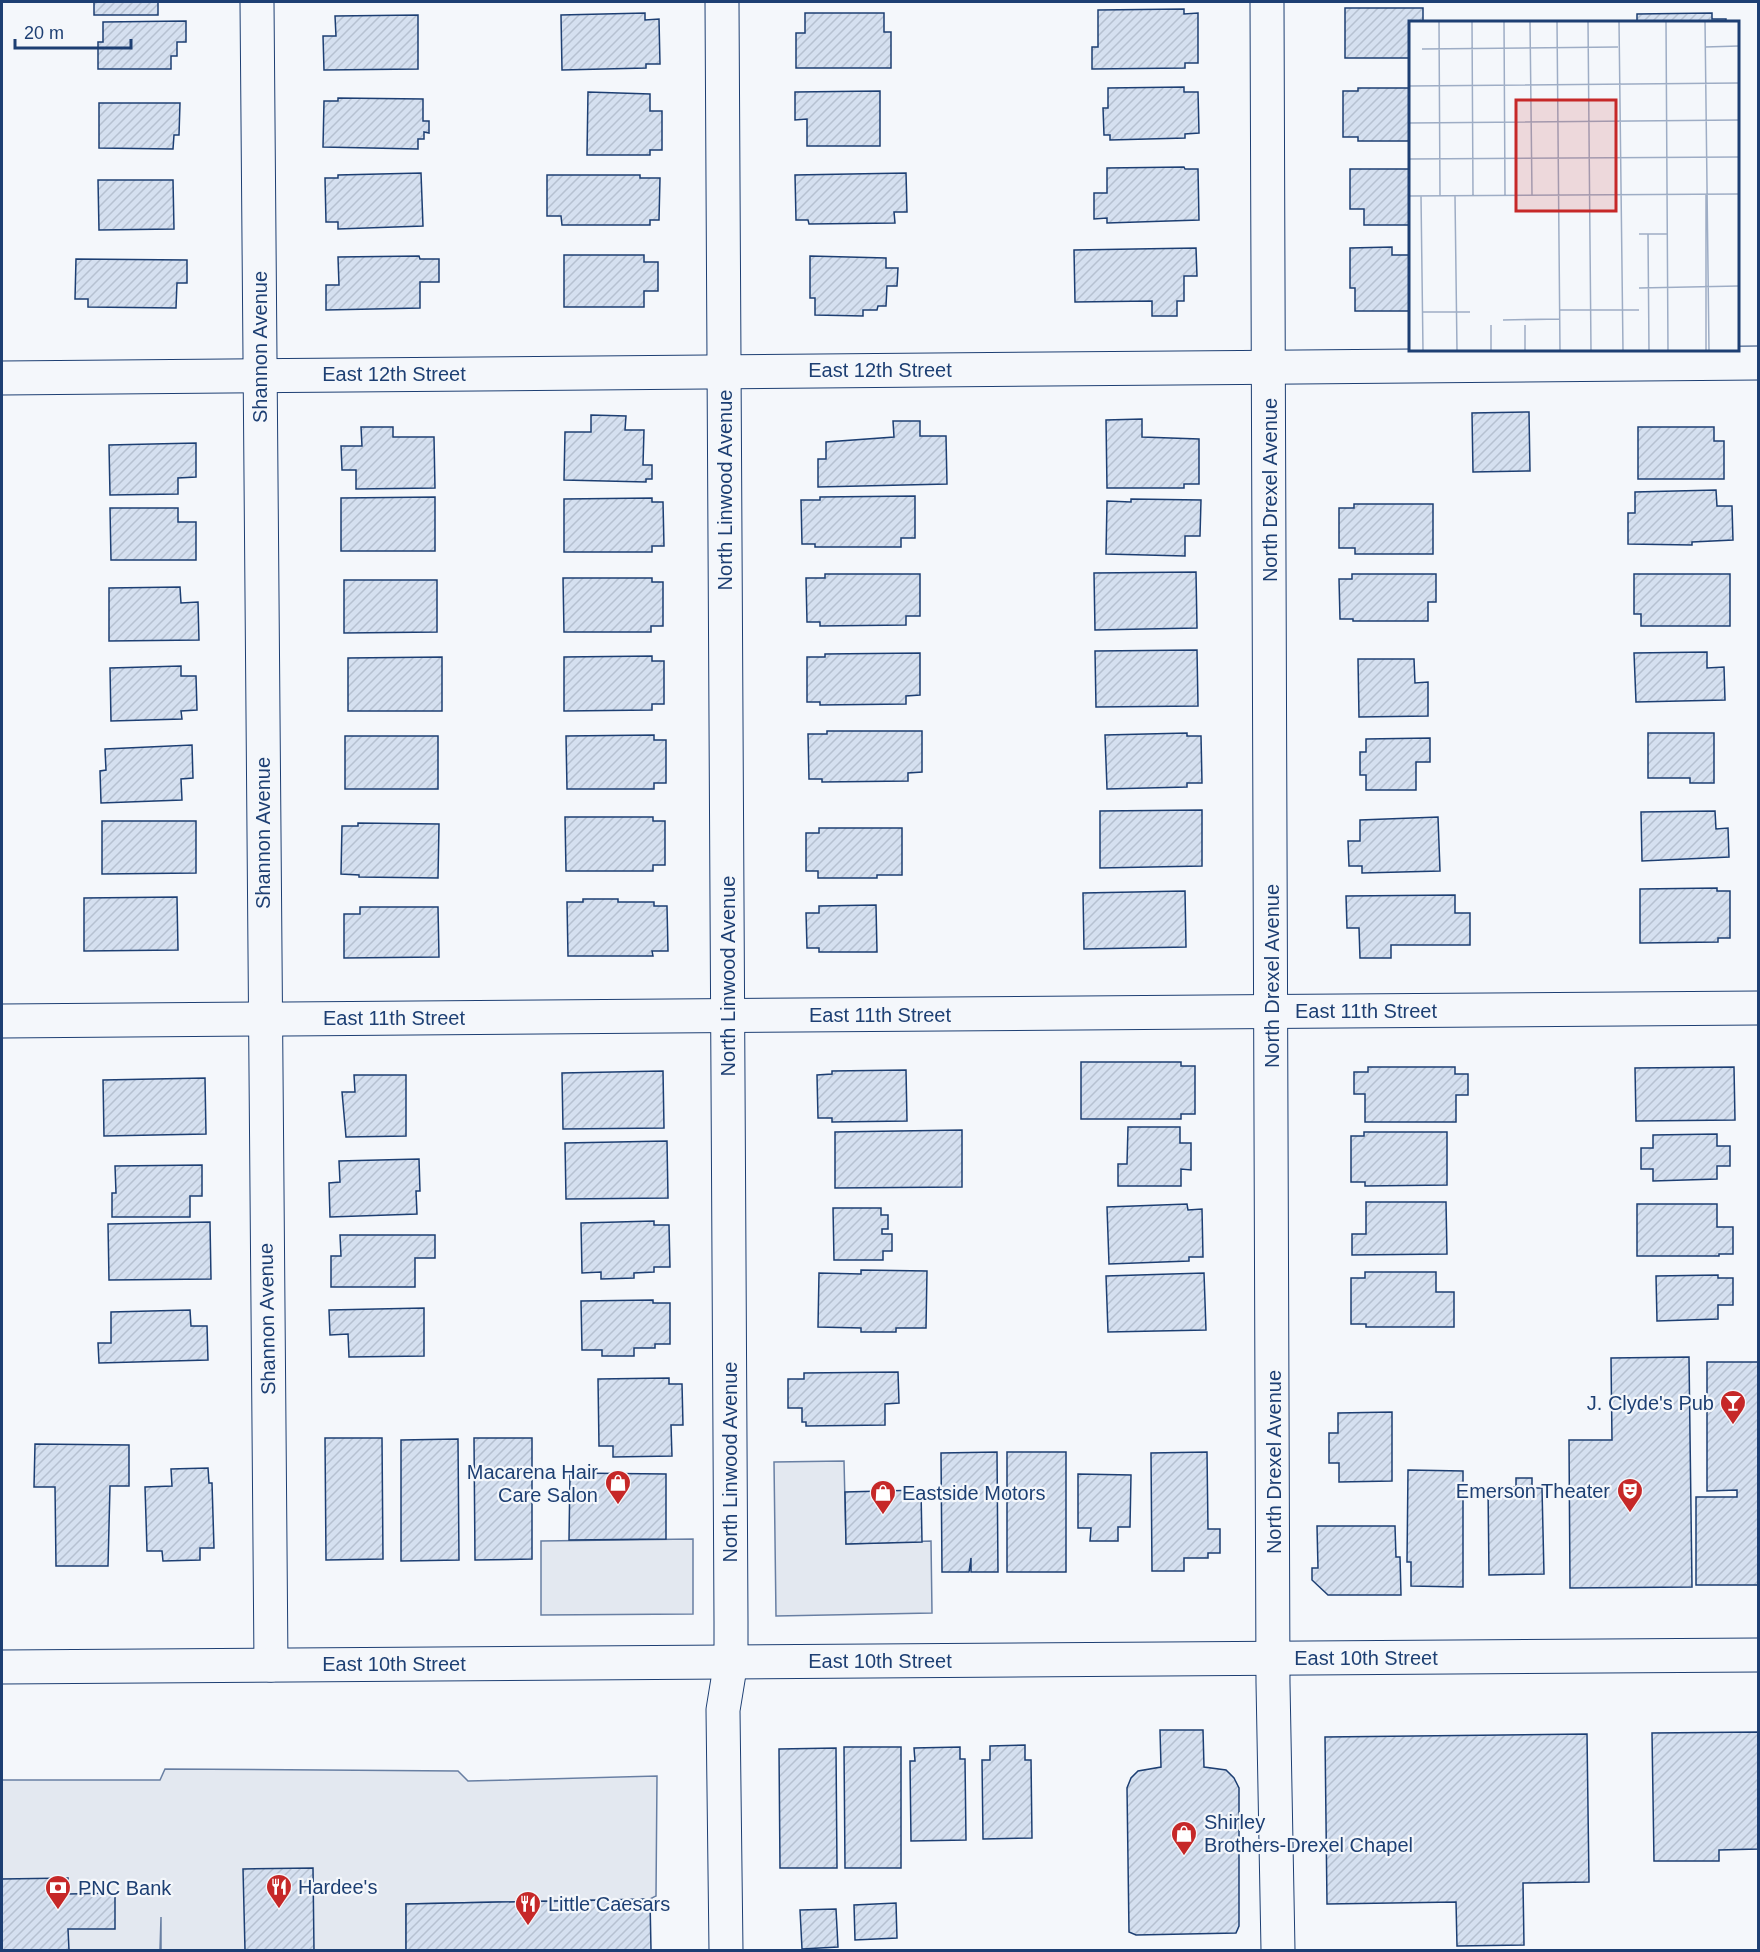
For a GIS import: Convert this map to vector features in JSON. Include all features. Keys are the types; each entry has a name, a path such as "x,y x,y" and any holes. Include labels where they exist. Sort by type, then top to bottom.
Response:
{"street":[{"name":"Shannon Avenue","path":"257,2 271,1665"},
{"name":"North Linwood Avenue","path":"722,2 731,1661 723,1710 726,1950"},
{"name":"North Drexel Avenue","path":"1267,2 1278,1950"},
{"name":"East 12th Street","path":"2,378 1758,363"},
{"name":"East 11th Street","path":"2,1021 1758,1008"},
{"name":"East 10th Street","path":"2,1667 1758,1655"}],"shaded area":[{"path":"844,1461 846,1544 931,1541 932,1613 776,1616 774,1462"},
{"path":"693,1539 693,1614 541,1615 541,1541"},
{"path":"165,1769 458,1771 468,1781 657,1776 656,1896 650,1899 406,1904 406,1950 161,1950 161,1917 160,1950 2,1950 2,1780 160,1780"}],"building":[{"path":"94,2 158,2 158,15 94,15"},
{"path":"1345,8 1423,8 1423,21 1409,21 1409,58 1345,58"},
{"path":"1184,9 1184,14 1198,13 1198,63 1185,63 1185,68 1092,69 1092,47 1098,47 1098,10"},
{"path":"645,13 645,20 659,19 660,64 646,64 646,68 562,70 561,15"},
{"path":"805,13 884,13 884,32 891,32 891,68 796,68 796,33 805,33"},
{"path":"1712,13 1712,19 1726,19 1726,21 1637,21 1637,14"},
{"path":"418,15 418,69 324,70 323,36 336,36 335,16"},
{"path":"186,21 186,42 177,42 177,56 171,56 171,69 98,69 98,42 103,42 103,22"},
{"path":"1184,87 1184,92 1198,92 1199,133 1185,134 1185,138 1110,140 1110,135 1104,135 1103,108 1108,108 1108,88"},
{"path":"1358,88 1409,88 1409,141 1358,141 1358,137 1343,137 1343,91 1358,91"},
{"path":"880,91 880,146 807,146 807,119 795,120 795,92"},
{"path":"588,92 650,94 650,111 662,111 662,150 650,150 650,155 587,155"},
{"path":"338,98 423,99 423,121 429,121 429,133 424,132 424,139 418,139 418,149 323,147 324,101 338,101"},
{"path":"99,103 180,103 179,135 174,135 173,149 99,148"},
{"path":"1184,167 1185,169 1198,169 1199,220 1107,223 1107,218 1094,219 1094,193 1107,193 1107,168"},
{"path":"1350,169 1409,169 1409,225 1364,225 1364,209 1350,209"},
{"path":"421,173 423,226 338,229 338,222 326,222 325,178 338,178 338,175"},
{"path":"906,173 907,212 894,212 895,223 809,224 808,220 796,220 795,175"},
{"path":"547,175 640,175 640,178 660,178 659,220 650,220 650,225 562,225 561,216 547,216"},
{"path":"98,180 173,180 174,229 99,230"},
{"path":"1392,247 1392,255 1409,255 1409,311 1355,311 1355,288 1350,288 1350,248"},
{"path":"1196,248 1197,276 1184,276 1184,301 1177,301 1177,316 1152,316 1152,301 1075,302 1074,250"},
{"path":"564,255 644,255 644,262 658,262 658,291 644,291 644,307 564,307"},
{"path":"419,256 420,259 439,259 439,282 420,282 420,308 326,310 326,285 339,285 338,257"},
{"path":"810,256 886,258 886,268 898,268 897,286 887,286 886,306 878,306 877,310 863,310 863,316 815,315 815,298 810,298"},
{"path":"76,259 187,260 187,283 177,283 176,308 88,307 88,299 75,299"},
{"path":"1529,412 1530,471 1473,472 1472,413"},
{"path":"591,415 626,416 625,430 644,430 643,465 652,465 652,479 646,479 646,482 564,480 565,432 591,432"},
{"path":"1142,419 1142,437 1199,439 1199,484 1184,484 1184,488 1107,488 1106,420"},
{"path":"893,421 920,421 920,436 946,436 947,484 818,487 818,459 826,459 826,442 894,437"},
{"path":"361,427 393,427 393,437 434,437 435,488 356,489 356,470 342,470 341,446 362,446"},
{"path":"1638,427 1714,427 1714,441 1724,441 1724,479 1638,479"},
{"path":"196,443 196,477 178,478 178,494 110,495 109,445"},
{"path":"1716,490 1717,506 1732,506 1733,540 1692,542 1692,545 1628,544 1628,513 1635,513 1635,492"},
{"path":"915,496 915,538 901,538 901,547 815,547 815,544 802,544 801,500 820,500 820,497"},
{"path":"435,497 435,551 341,551 341,498"},
{"path":"652,498 652,502 663,502 664,546 652,546 652,552 564,552 564,499"},
{"path":"1131,499 1201,500 1200,536 1185,536 1185,556 1106,554 1107,501 1131,502"},
{"path":"1354,504 1433,504 1433,554 1355,554 1355,548 1339,548 1339,508 1354,508"},
{"path":"110,508 178,508 178,522 196,522 196,560 111,560"},
{"path":"1196,572 1197,628 1095,630 1094,573"},
{"path":"825,574 920,574 920,616 906,616 906,625 820,626 820,622 807,622 806,578 825,578"},
{"path":"1352,574 1436,574 1436,602 1428,602 1428,621 1340,619 1339,579 1352,579"},
{"path":"1634,574 1730,574 1730,626 1641,626 1641,614 1634,614"},
{"path":"563,578 652,578 652,582 663,582 663,626 651,626 651,632 564,632"},
{"path":"344,580 437,580 437,632 344,633"},
{"path":"180,587 181,603 198,602 199,640 109,641 109,588"},
{"path":"1197,650 1198,706 1096,707 1095,651"},
{"path":"1707,652 1707,668 1724,667 1725,700 1636,702 1634,653"},
{"path":"920,653 920,695 906,696 906,704 820,705 820,702 807,702 807,657 825,657 825,654"},
{"path":"652,656 652,661 664,661 664,704 652,704 652,710 564,711 564,657"},
{"path":"442,657 442,711 348,711 348,658"},
{"path":"1358,659 1414,659 1415,683 1428,682 1428,716 1359,717"},
{"path":"181,666 181,676 196,676 197,710 181,711 182,719 111,721 110,668"},
{"path":"827,731 922,731 922,772 908,773 908,781 822,782 822,779 809,779 808,734 827,734"},
{"path":"1187,733 1187,736 1201,736 1202,783 1187,783 1187,787 1107,789 1105,735"},
{"path":"1648,733 1714,733 1714,783 1690,783 1690,778 1648,778"},
{"path":"654,735 654,740 666,740 666,783 654,783 654,789 567,789 566,736"},
{"path":"345,736 438,736 438,789 345,789"},
{"path":"1430,738 1430,762 1416,762 1416,790 1366,790 1366,775 1360,775 1360,752 1366,752 1366,739"},
{"path":"192,745 193,778 181,779 182,800 101,803 100,771 106,770 105,749"},
{"path":"1202,810 1202,866 1100,868 1100,811"},
{"path":"1715,811 1716,829 1728,828 1729,857 1642,861 1641,812"},
{"path":"565,817 653,817 653,821 665,821 665,865 653,865 653,871 566,871"},
{"path":"1438,817 1440,871 1362,873 1362,866 1349,866 1348,841 1360,841 1360,820"},
{"path":"102,821 196,821 196,873 102,874"},
{"path":"358,823 439,824 438,878 359,877 359,875 341,874 342,826 358,826"},
{"path":"819,828 902,828 902,875 877,875 877,878 818,878 818,871 806,871 806,833 819,833"},
{"path":"1717,888 1717,891 1730,891 1730,938 1718,938 1718,942 1640,943 1640,889"},
{"path":"1185,891 1186,947 1084,949 1083,893"},
{"path":"1455,895 1455,913 1470,913 1470,945 1391,945 1391,958 1360,958 1359,928 1347,928 1346,896"},
{"path":"177,897 178,950 84,951 84,898"},
{"path":"583,899 654,902 654,906 667,906 668,951 652,951 653,956 568,956 567,902 583,902"},
{"path":"876,905 877,952 819,952 819,948 807,948 806,913 819,913 819,906"},
{"path":"360,907 438,907 439,957 344,958 344,914 360,914"},
{"path":"1081,1062 1181,1062 1181,1066 1195,1066 1195,1114 1181,1114 1181,1119 1081,1119"},
{"path":"1368,1067 1455,1067 1455,1074 1468,1074 1468,1095 1456,1095 1456,1122 1365,1122 1365,1094 1354,1094 1354,1072 1368,1072"},
{"path":"1734,1067 1735,1120 1636,1121 1635,1068"},
{"path":"906,1070 907,1121 832,1122 832,1118 818,1118 817,1075 832,1074 832,1071"},
{"path":"663,1071 664,1128 563,1129 562,1073"},
{"path":"354,1075 406,1075 406,1136 346,1137 342,1092 355,1092"},
{"path":"205,1078 206,1134 104,1136 103,1080"},
{"path":"1128,1127 1180,1127 1180,1143 1191,1143 1191,1170 1181,1169 1181,1186 1118,1186 1118,1164 1127,1164"},
{"path":"962,1130 962,1187 835,1188 835,1132"},
{"path":"1364,1132 1447,1132 1447,1185 1365,1186 1365,1182 1351,1182 1351,1136 1364,1136"},
{"path":"1717,1134 1717,1146 1730,1146 1730,1166 1717,1166 1717,1179 1653,1181 1653,1169 1641,1169 1641,1148 1653,1148 1653,1135"},
{"path":"667,1141 668,1198 566,1199 565,1143"},
{"path":"419,1159 420,1191 416,1191 417,1214 330,1217 329,1183 340,1182 339,1161"},
{"path":"202,1165 202,1196 190,1196 190,1217 112,1217 112,1193 116,1193 115,1166"},
{"path":"1366,1202 1446,1202 1447,1254 1352,1255 1352,1234 1366,1234"},
{"path":"1187,1204 1188,1210 1202,1209 1203,1257 1189,1257 1189,1261 1109,1264 1107,1207"},
{"path":"1637,1204 1717,1204 1717,1227 1733,1227 1733,1254 1637,1256"},
{"path":"833,1208 881,1208 881,1215 888,1215 888,1229 882,1229 882,1234 892,1234 892,1251 883,1251 883,1260 834,1260"},
{"path":"654,1221 654,1225 669,1225 670,1267 654,1267 654,1272 634,1273 634,1278 601,1279 601,1272 582,1273 581,1223"},
{"path":"210,1222 211,1279 109,1280 108,1224"},
{"path":"340,1235 435,1235 435,1258 415,1258 415,1287 331,1287 331,1256 341,1256"},
{"path":"861,1270 927,1271 926,1328 896,1328 896,1332 861,1332 861,1328 818,1327 819,1273 861,1274"},
{"path":"1365,1272 1436,1272 1436,1292 1454,1292 1454,1327 1366,1327 1366,1324 1351,1324 1351,1278 1365,1278"},
{"path":"1204,1273 1206,1330 1108,1332 1106,1276"},
{"path":"1718,1275 1718,1278 1733,1278 1733,1305 1718,1305 1718,1319 1657,1321 1656,1276"},
{"path":"653,1300 653,1303 670,1303 670,1344 655,1344 655,1348 634,1348 634,1356 602,1356 602,1350 582,1350 581,1301"},
{"path":"424,1308 424,1356 349,1357 348,1334 330,1335 329,1310"},
{"path":"190,1310 191,1326 207,1326 208,1360 99,1363 98,1343 111,1343 111,1312"},
{"name":"Emerson Theater","path":"1689,1357 1692,1587 1570,1588 1569,1440 1612,1440 1611,1358"},
{"name":"J. Clyde's Pub","path":"1707,1362 1758,1362 1758,1585 1696,1585 1696,1497 1737,1497 1737,1490 1707,1491"},
{"path":"898,1372 899,1403 885,1404 885,1425 806,1426 806,1422 802,1422 802,1408 788,1408 788,1379 804,1379 804,1373"},
{"path":"669,1378 669,1384 682,1384 683,1425 671,1425 672,1456 613,1457 613,1446 599,1446 598,1379"},
{"path":"1392,1412 1392,1481 1339,1482 1339,1463 1329,1463 1329,1433 1338,1433 1338,1413"},
{"path":"325,1438 382,1438 383,1559 326,1560"},
{"path":"474,1438 532,1438 532,1559 475,1560"},
{"path":"458,1439 459,1560 401,1561 401,1440"},
{"path":"35,1444 129,1445 129,1486 110,1486 108,1566 56,1566 55,1487 34,1487"},
{"path":"997,1452 998,1572 971,1572 971,1558 969,1572 942,1572 941,1453"},
{"path":"1007,1452 1066,1452 1066,1572 1007,1572"},
{"path":"1207,1452 1208,1529 1220,1529 1220,1553 1208,1553 1208,1558 1184,1558 1184,1571 1152,1571 1151,1453"},
{"path":"208,1468 209,1483 212,1483 214,1548 200,1548 200,1560 163,1561 162,1551 147,1551 145,1487 172,1486 171,1469"},
{"path":"1408,1470 1463,1471 1463,1587 1411,1586 1411,1562 1407,1562"},
{"name":"Macarena Hair Care Salon","path":"570,1473 666,1474 666,1539 569,1540"},
{"path":"1078,1474 1131,1475 1130,1527 1118,1527 1118,1541 1090,1541 1091,1528 1078,1528"},
{"path":"1516,1478 1532,1478 1532,1488 1542,1488 1544,1574 1489,1575 1488,1487 1516,1487"},
{"name":"Eastside Motors","path":"921,1490 922,1542 846,1544 845,1492"},
{"path":"1317,1526 1395,1526 1396,1557 1400,1557 1401,1595 1328,1595 1312,1580 1312,1568 1318,1568"},
{"name":"Shirley Brothers-Drexel Chapel","path":"1160,1730 1203,1730 1204,1767 1226,1770 1234,1778 1239,1788 1239,1926 1236,1933 1136,1935 1129,1932 1127,1788 1131,1778 1138,1771 1161,1767"},
{"path":"1758,1732 1758,1849 1719,1850 1719,1861 1654,1861 1652,1733"},
{"path":"1587,1734 1589,1882 1523,1883 1524,1945 1457,1946 1456,1902 1327,1904 1325,1737"},
{"path":"1025,1745 1025,1760 1031,1760 1032,1838 983,1839 982,1760 990,1760 990,1746"},
{"path":"844,1747 901,1747 901,1868 845,1868"},
{"path":"960,1747 960,1759 965,1759 966,1840 911,1841 910,1761 915,1761 914,1748"},
{"path":"836,1748 837,1868 780,1868 779,1749"},
{"name":"Hardee's","path":"313,1868 314,1950 245,1950 243,1869"},
{"name":"PNC Bank","path":"68,1878 68,1894 115,1893 115,1929 68,1929 69,1950 2,1950 2,1879"},
{"name":"Little Caesars","path":"650,1899 651,1950 406,1950 406,1904"},
{"path":"896,1903 897,1938 855,1940 854,1905"},
{"path":"836,1909 838,1947 802,1949 800,1910"}],"place":[{"name":"J. Clyde's Pub","path":"1733,1426"},
{"name":"Macarena Hair Care Salon","path":"618,1506"},
{"name":"Emerson Theater","path":"1630,1514"},
{"name":"Eastside Motors","path":"883,1516"},
{"name":"Shirley Brothers-Drexel Chapel","path":"1184,1857"},
{"name":"Hardee's","path":"279,1910"},
{"name":"PNC Bank","path":"58,1911"},
{"name":"Little Caesars","path":"528,1927"}]}
